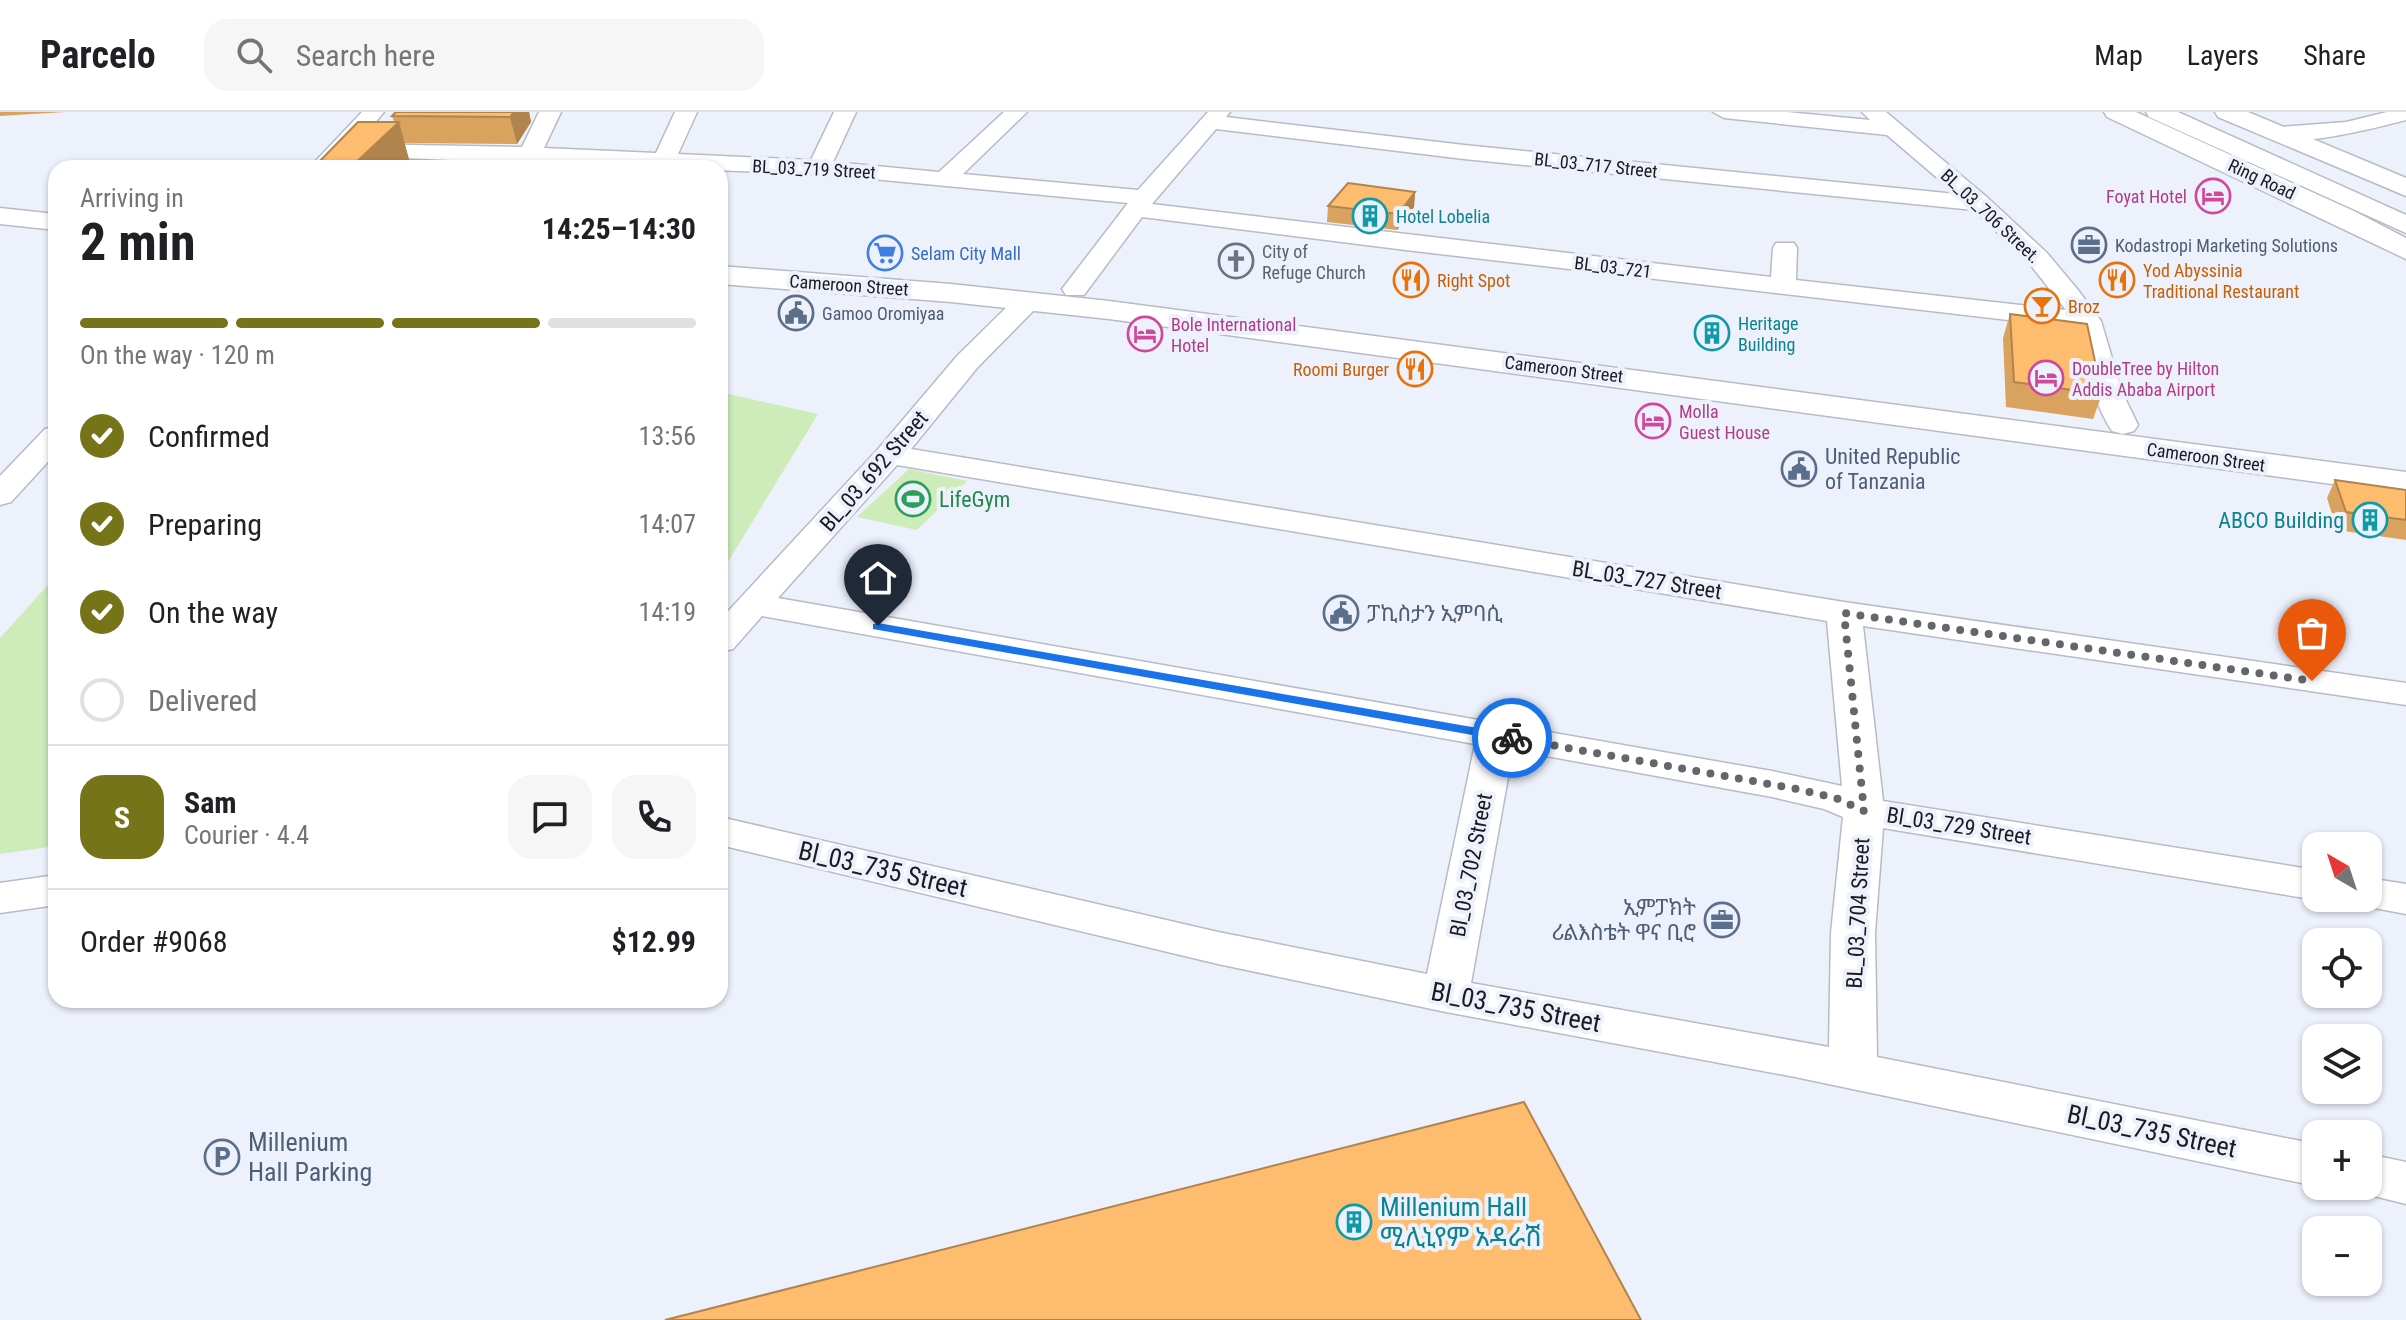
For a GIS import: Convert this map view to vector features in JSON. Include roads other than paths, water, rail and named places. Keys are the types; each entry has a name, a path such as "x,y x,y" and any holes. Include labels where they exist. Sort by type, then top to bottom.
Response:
{"main road":[{"name":"Ring Road","path":"2116,112 2346,218 2406,250"},
{"name":"Ring Road","path":"2158,112 2406,225"},
{"name":"Ring Road","path":"2185,112 2406,209"},
{"path":"2227,112 2406,188"},
{"path":"0,216 48,221"},
{"path":"0,238 48,241"},
{"name":"Cameroon Street","path":"728,263 1075,289 1811,405 2396,471"},
{"name":"Cameroon Street","path":"728,276 1317,326 2123,425 2396,471"}],"street":[{"path":"329,160 373,112"},
{"path":"530,154 550,112"},
{"path":"664,160 686,112"},
{"path":"819,167 845,112"},
{"path":"946,177 1016,112"},
{"path":"1724,112 1893,129"},
{"name":"BL_03_706 Street.","path":"1873,112 1981,204 2038,258 2088,321 2108,392 2123,425"},
{"path":"2281,134 2346,128 2406,114"},
{"path":"1075,289 1141,204 1216,117"},
{"name":"BL_03_717 Street","path":"1216,117 1464,152 1981,204"},
{"name":"BL_03_719 Street","path":"340,151 664,160"},
{"name":"BL_03_719 Street","path":"728,163 946,177 1141,204"},
{"name":"BL_03_721","path":"1141,204 1783,287 2088,321"},
{"path":"1783,287 1785,248"},
{"name":"BL_03_692 Street","path":"728,632 890,455 967,362 1028,301"},
{"path":"0,495 48,444"},
{"name":"BL_03_727 Street","path":"890,455 1844,613 2406,694"},
{"name":"Bl_03_729 Street","path":"754,604 1784,787 1836,798 1864,811 2302,883"},
{"name":"BL_03_704 Street","path":"1844,613 1864,811 1853,933 1853,1071"},
{"name":"Bl_03_702 Street","path":"1446,995 1496,735"},
{"name":"Bl_03_735 Street","path":"728,833 1218,948 1446,995 1853,1071 2302,1162"},
{"path":"0,898 48,891"},
{"path":"2382,895 2406,899"},
{"path":"2382,1178 2406,1183"}],"place":[{"name":"Foyat Hotel","path":"2213,196"},
{"name":"Hotel Lobelia","path":"1370,216"},
{"name":"Kodastropi Marketing Solutions","path":"2089,245"},
{"name":"Selam City Mall","path":"885,253"},
{"name":"City of Refuge Church","path":"1236,261"},
{"name":"Right Spot","path":"1411,280"},
{"name":"Yod Abyssinia Traditional Restaurant","path":"2117,280"},
{"name":"Broz","path":"2042,306"},
{"name":"Gamoo Oromiyaa","path":"796,313"},
{"name":"Heritage Building","path":"1712,333"},
{"name":"Bole International Hotel","path":"1145,334"},
{"name":"Roomi Burger","path":"1415,369"},
{"name":"DoubleTree by Hilton Addis Ababa Airport","path":"2046,378"},
{"name":"Molla Guest House","path":"1653,421"},
{"name":"United Republic of Tanzania","path":"1799,469"},
{"name":"LifeGym","path":"913,499"},
{"name":"ABCO Building","path":"2370,520"},
{"name":"ፓኪስታን ኢምባሲ","path":"1341,613"},
{"name":"ኢምፓክት ሪልእስቴት ዋና ቢሮ","path":"1722,920"},
{"name":"Millenium Hall Parking","path":"222,1157"},
{"name":"Millenium Hall ሚሊኒየም አዳራሽ","path":"1354,1222"}]}
